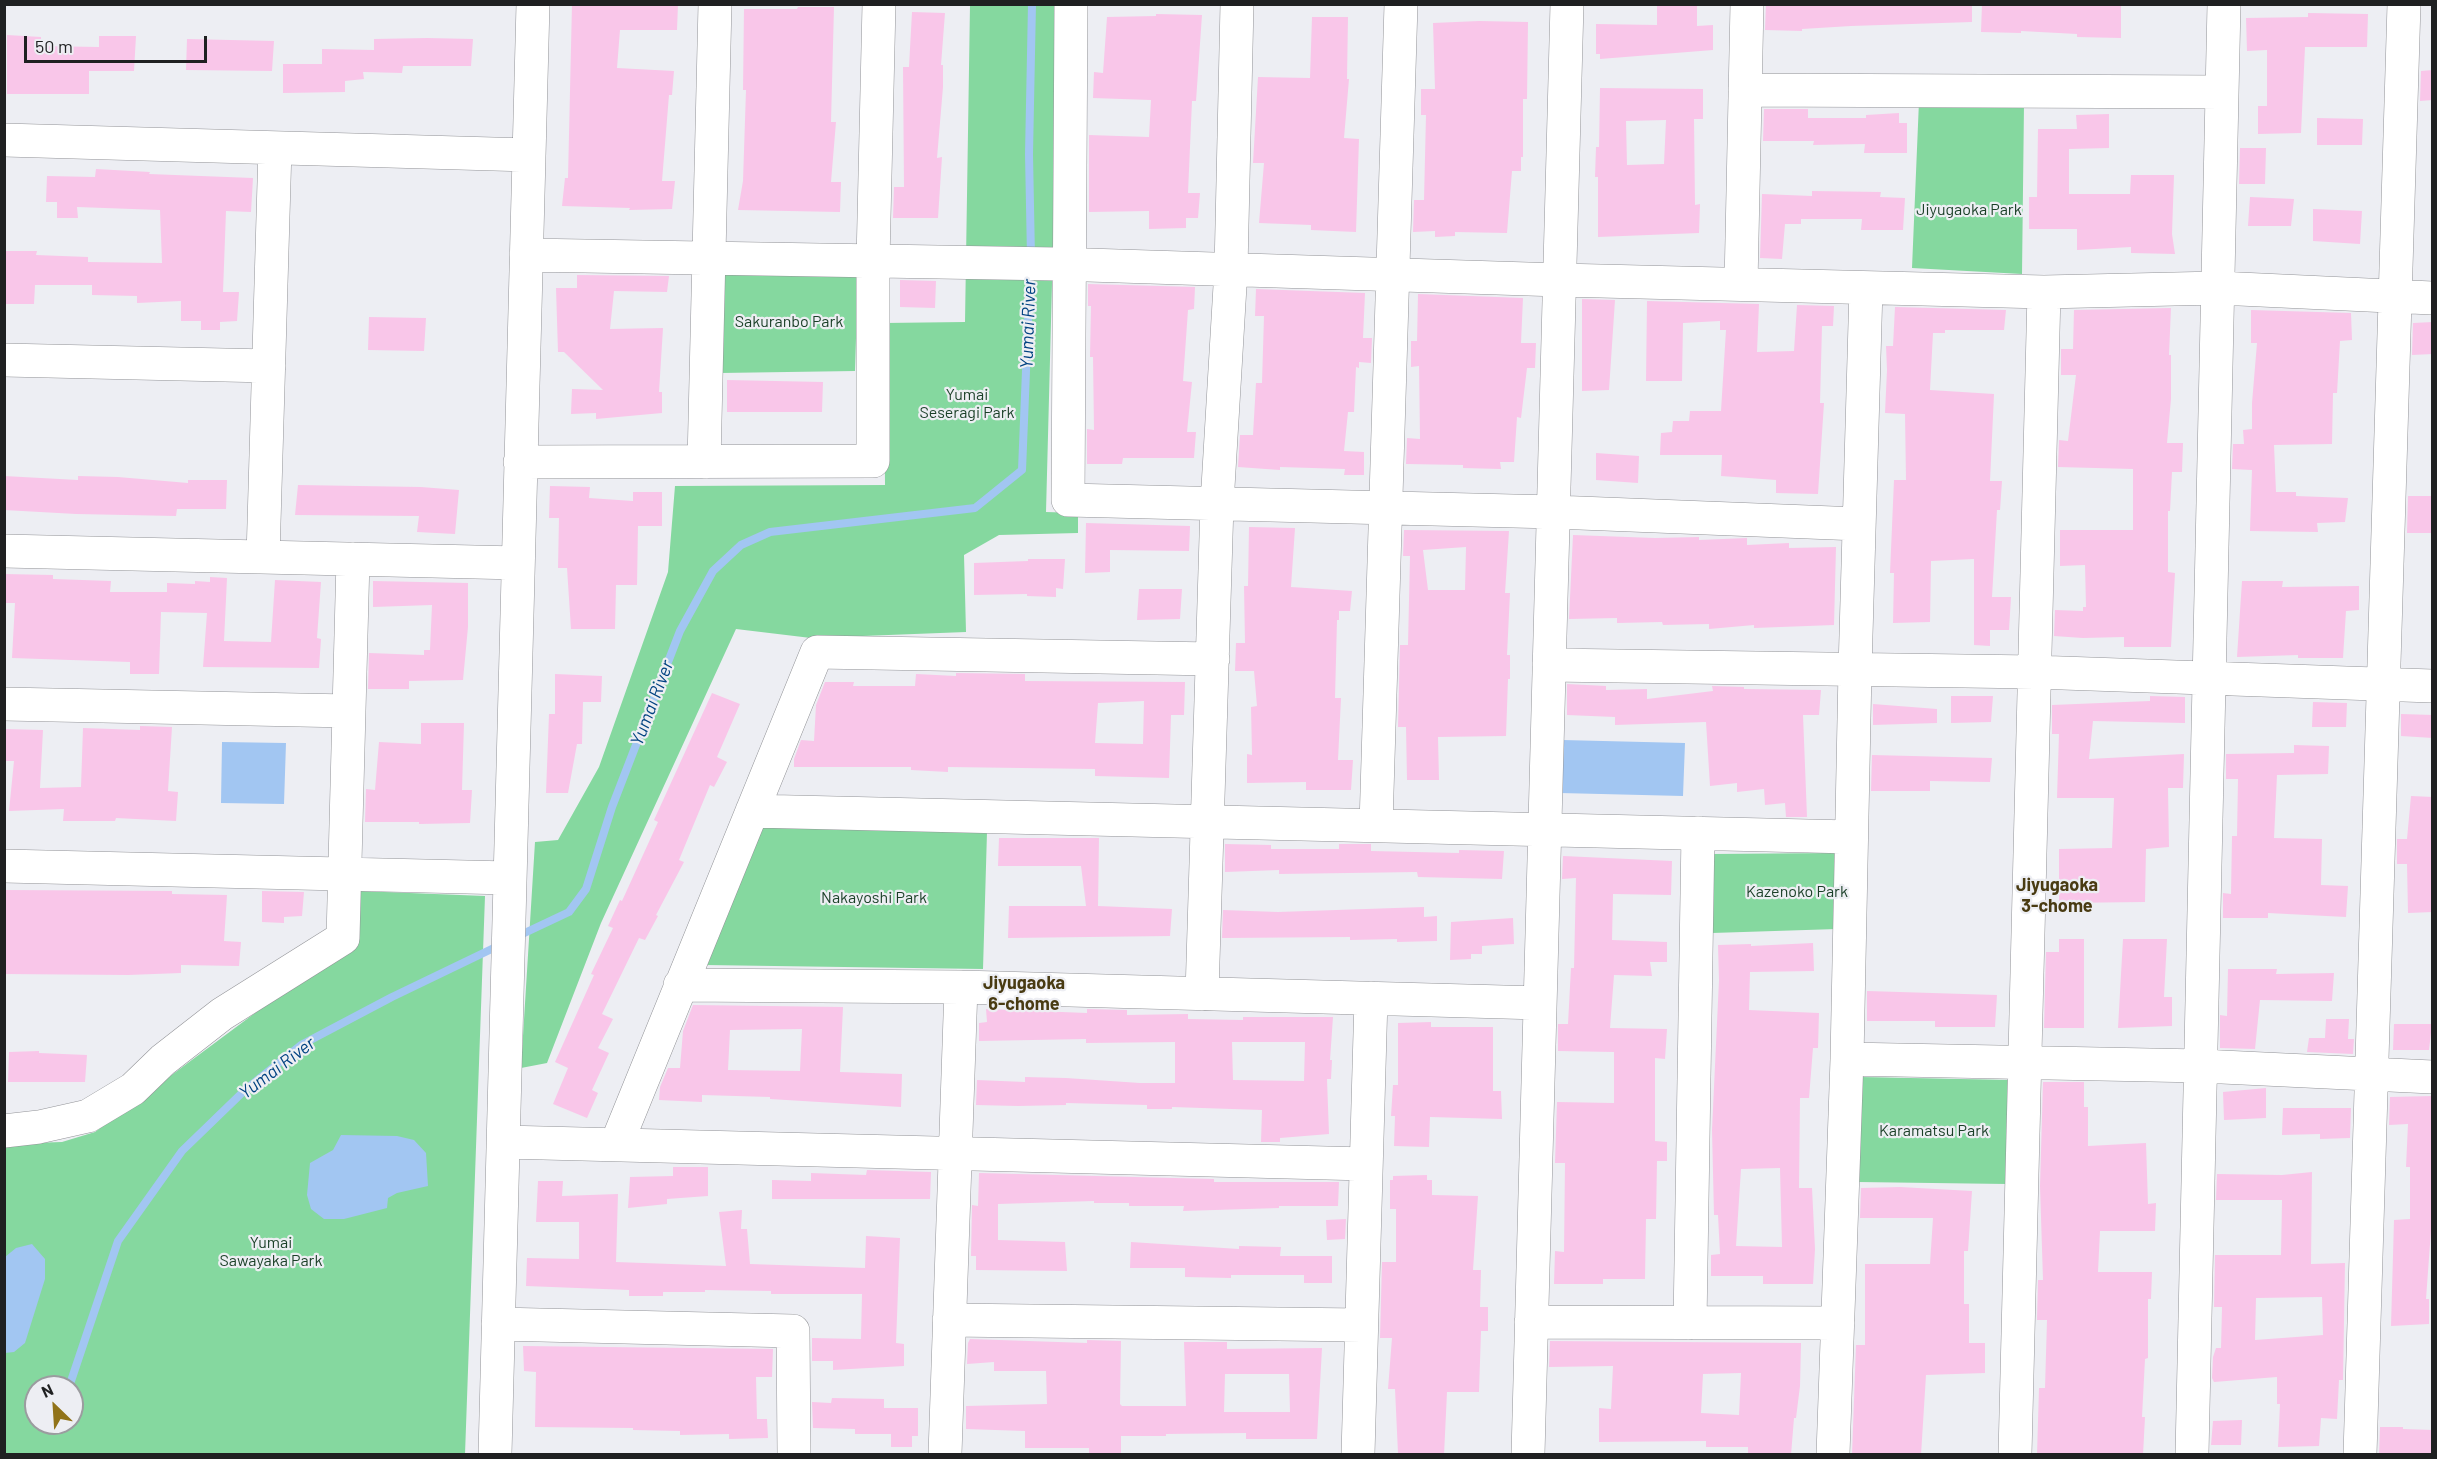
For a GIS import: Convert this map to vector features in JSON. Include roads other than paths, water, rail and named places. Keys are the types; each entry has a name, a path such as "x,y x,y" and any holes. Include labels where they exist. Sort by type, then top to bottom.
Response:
{"street":[{"path":"495,1455 533,4"},
{"path":"704,462 715,4"},
{"path":"520,462 873,461 873,261 879,4"},
{"path":"1071,4 1063,264 1068,501 1554,512 1859,524"},
{"path":"1202,994 1217,504 1231,269 1237,4"},
{"path":"1376,825 1401,4"},
{"path":"1528,1455 1568,4"},
{"path":"1741,284 1747,4"},
{"path":"2192,1455 2224,4"},
{"path":"2360,1455 2404,4"},
{"path":"1745,90 2222,92"},
{"path":"4,140 529,155"},
{"path":"263,557 275,148"},
{"path":"526,255 1063,264 1560,280 2044,292 2218,288 2433,298"},
{"path":"1833,1455 1847,1059 1866,288"},
{"path":"2015,1455 2044,292"},
{"path":"4,360 269,366"},
{"path":"4,551 518,563"},
{"path":"4,1131 39,1127 88,1116 133,1089 163,1060 222,1014 343,938 353,559"},
{"path":"616,1145 817,652 1213,659"},
{"path":"1549,665 2034,672 2433,686"},
{"path":"4,704 350,711"},
{"path":"752,811 1851,837"},
{"path":"1690,1323 1698,833"},
{"path":"4,866 346,874 509,890"},
{"path":"680,985 961,987 1540,1003"},
{"path":"945,1455 961,987"},
{"path":"1358,1455 1371,998"},
{"path":"1847,1059 2201,1066 2372,1076 2433,1077"},
{"path":"504,1142 1366,1164"},
{"path":"949,1320 1361,1325"},
{"path":"1531,1322 1838,1323"},
{"path":"498,1324 793,1331 794,1455"}],"water":[{"path":"1562,740 1685,743 1683,796 1560,793"},
{"path":"222,742 286,743 284,804 221,803"},
{"path":"341,1135 397,1136 414,1140 426,1153 428,1186 397,1193 388,1198 387,1208 344,1219 324,1219 311,1209 307,1195 310,1163 333,1150"},
{"path":"32,1244 45,1259 45,1279 25,1343 14,1352 5,1353 5,1257 16,1248"}],"waterway":[{"name":"Yumai River","path":"1031,257 1029,154 1032,4"},
{"name":"Yumai River","path":"516,937 569,912 586,889 612,807 680,631 713,571 741,545 770,532 975,508 1022,470 1030,272"},
{"name":"Yumai River","path":"73,1375 118,1241 182,1151 245,1090 301,1045 392,997 500,945"}],"district":[{"name":"Jiyugaoka 3-chome","path":"2057,895"},
{"name":"Jiyugaoka 6-chome","path":"1024,993"}],"park label":[{"name":"Jiyugaoka Park","path":"1969,210"},
{"name":"Sakuranbo Park","path":"789,322"},
{"name":"Yumai Seseragi Park","path":"967,404"},
{"name":"Kazenoko Park","path":"1797,892"},
{"name":"Nakayoshi Park","path":"874,898"},
{"name":"Karamatsu Park","path":"1934,1131"},
{"name":"Yumai Sawayaka Park","path":"271,1252"}]}
